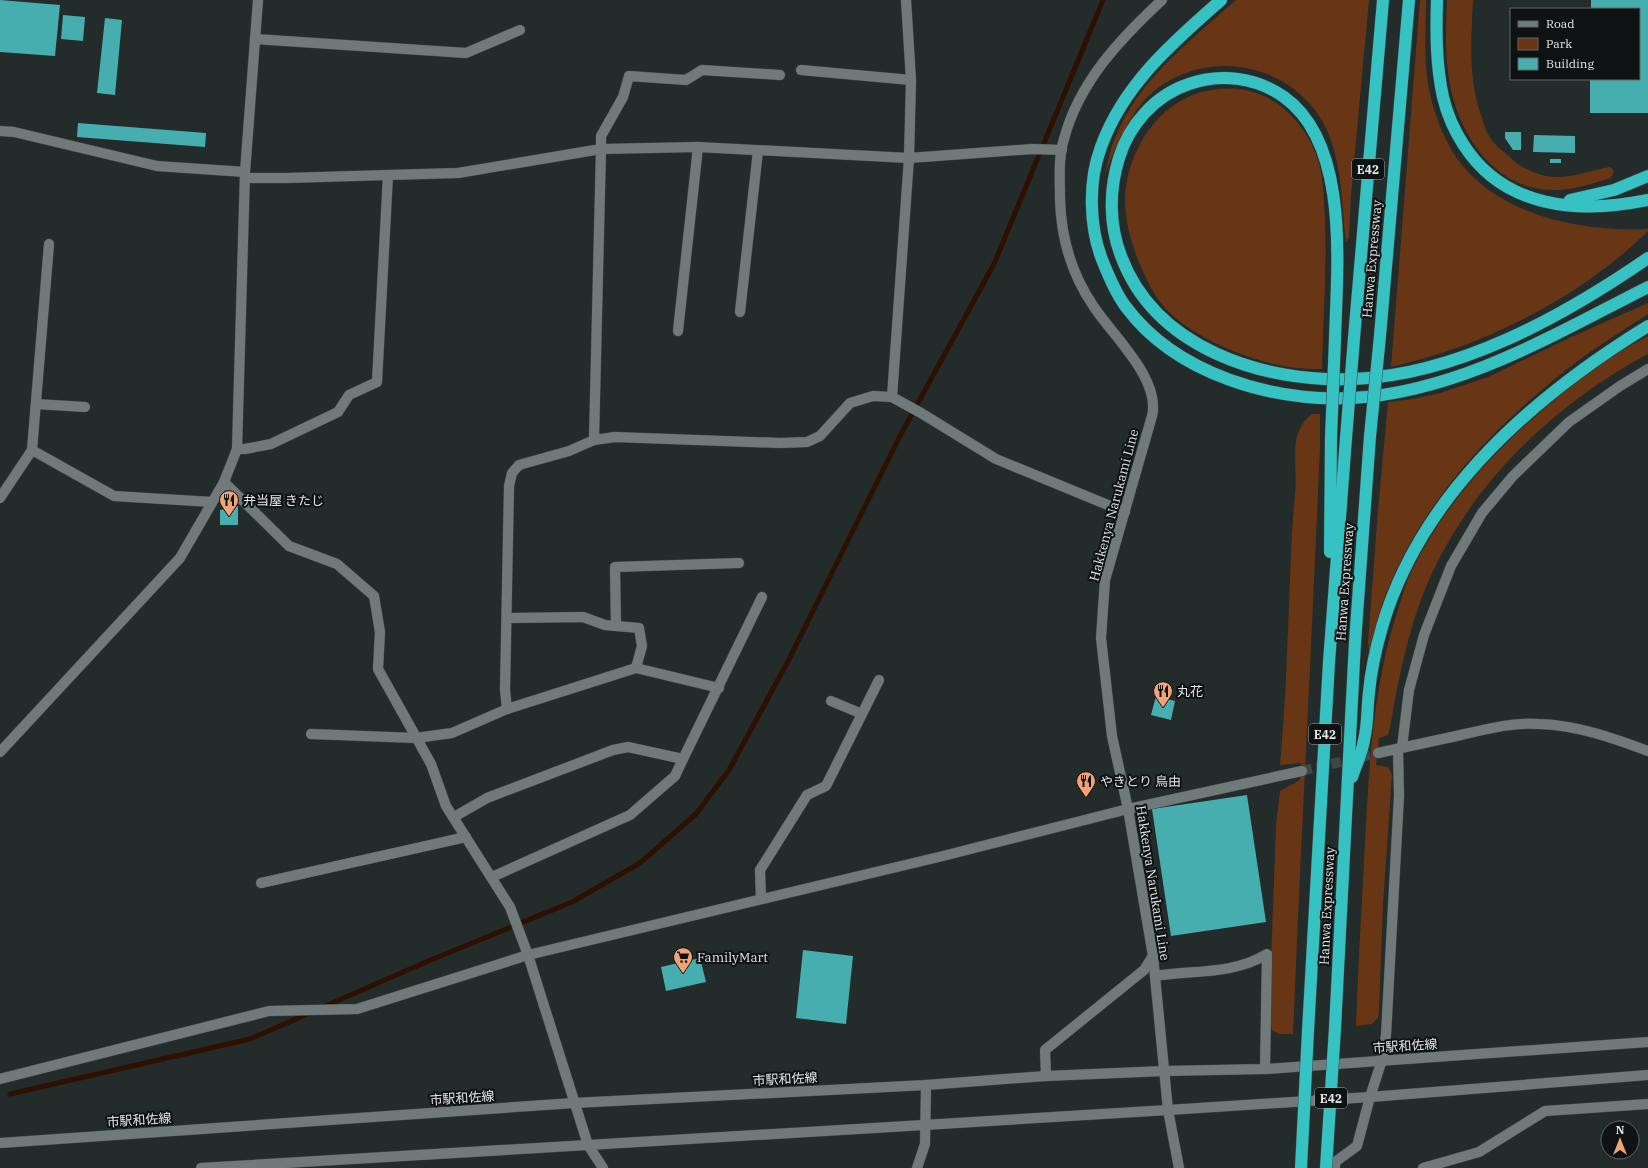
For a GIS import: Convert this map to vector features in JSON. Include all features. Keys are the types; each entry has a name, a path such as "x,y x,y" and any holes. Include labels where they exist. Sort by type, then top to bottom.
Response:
{"highway":[{"path":"1221,0 1165,50 1126,98 1114,117 1100,148 1094,182 1092,208 1098,250 1116,290 1125,306 1150,334 1181,358 1231,381 1272,391 1335,398 1371,396 1432,384 1496,362 1648,287"},
{"name":"Hanwa Expressway","path":"1301,1168 1329,662 1354,338 1383,0"},
{"name":"Hanwa Expressway","path":"1326,1168 1335,1028 1360,554 1408,0"},
{"path":"1437,0 1436,41 1444,98 1452,123 1469,153 1479,165 1500,183 1525,196 1543,202 1579,206 1622,205 1648,200"},
{"path":"1329,662 1331,438 1335,339 1336,254 1334,202 1326,159 1313,129 1305,118 1285,97 1257,82 1231,78 1203,79 1179,87 1158,101 1138,121 1123,148 1114,177 1112,210 1115,235 1120,253 1134,285 1164,321 1196,344 1215,353 1253,367 1298,377 1335,380 1377,377 1437,365 1486,348 1553,316 1598,292 1648,258"},
{"path":"1525,196 1563,201 1576,199 1614,190 1648,176"},
{"path":"1347,794 1364,740 1373,662 1382,625 1398,582 1423,534 1462,481 1513,427 1573,376 1645,328"}],"street":[{"path":"0,752 180,558 224,482 237,449 245,175 258,0"},
{"path":"892,397 909,158 911,80 906,0"},
{"name":"Hakkenya Narukami Line","path":"1162,0 1124,36 1093,75 1072,116 1064,139 1060,164 1061,215 1065,242 1072,265 1086,295 1132,357 1153,397 1154,410 1105,580 1101,638 1112,736 1128,809 1153,956 1168,1110 1179,1168"},
{"path":"255,39 466,53 520,30"},
{"path":"594,440 601,136 623,97 629,76 686,80 702,70 780,75"},
{"path":"801,70 911,80"},
{"path":"0,131 14,132 157,166 286,178 458,173 601,149 698,147 909,158 1032,149 1062,150"},
{"path":"678,331 698,147"},
{"path":"740,312 758,151"},
{"path":"237,449 271,444 278,441 338,412 349,395 377,382 388,175"},
{"path":"0,498 32,450 49,244"},
{"path":"1335,1168 1335,1162 1357,1146 1382,1060 1386,1035 1400,748 1409,690 1424,635 1451,566 1482,513 1513,476 1569,422 1620,386 1648,369"},
{"path":"507,709 505,690 509,486 512,473 519,465 569,451 594,440 615,437 780,443 807,442 820,436 850,403 873,396 892,397 996,458 1125,512"},
{"path":"36,404 85,407"},
{"path":"32,450 114,496 212,502"},
{"path":"224,482 289,546 337,564 374,596 380,632 378,669 431,764 446,806 510,907 528,955 588,1145 603,1168"},
{"path":"616,626 615,567 740,563"},
{"path":"492,877 630,815 675,776 762,597"},
{"path":"507,618 583,617 605,625 639,628 642,646 636,668"},
{"path":"311,734 416,738 452,733 507,709 636,668 719,688"},
{"path":"761,899 760,870 807,795 826,786 879,680"},
{"path":"831,700 862,714"},
{"path":"1378,753 1498,727 1538,724 1568,727 1586,731 1648,751"},
{"path":"454,818 487,798 613,750 628,747 683,759"},
{"path":"0,1079 269,1011 357,1009 528,955 943,856 1128,809 1302,770"},
{"path":"261,883 466,836"},
{"path":"1155,976 1228,969 1257,960 1267,954 1265,1069"},
{"path":"1046,1076 1045,1050 1144,970 1153,956"},
{"name":"市駅和佐線","path":"1164,1071 1265,1069 1648,1042"},
{"path":"917,1168 925,1144 924,1125 926,1085 1046,1076 1164,1071"},
{"path":"201,1168 1168,1110 1370,1097 1648,1075"},
{"name":"市駅和佐線","path":"0,1143 574,1103 926,1085"},
{"path":"1423,1168 1479,1152 1545,1111 1648,1104"}],"green space":[{"path":"1236,0 1369,0 1351,195 1349,238 1346,242 1338,169 1331,140 1325,126 1311,105 1293,88 1271,76 1248,68 1224,66 1199,69 1176,77 1154,91 1145,99 1131,118 1119,140 1105,174 1110,151 1115,138 1125,117 1137,98 1167,62"},
{"path":"1420,0 1426,0 1426,71 1435,113 1446,140 1456,157 1479,183 1500,197 1523,209 1547,218 1598,228 1648,229 1648,231 1592,278 1529,316 1461,346 1426,358 1391,367"},
{"path":"1447,0 1473,0 1471,58 1474,86 1485,127 1497,146 1521,166 1546,176 1568,176 1610,167 1614,171 1611,178 1585,186 1558,190 1535,188 1514,181 1496,169 1481,154 1469,136 1459,116 1452,95 1446,55"},
{"path":"1218,89 1245,90 1261,95 1284,108 1302,128 1315,151 1322,177 1325,221 1322,369 1281,365 1259,360 1216,344 1197,333 1179,321 1161,304 1143,272 1136,254 1130,236 1125,208 1126,184 1135,155 1150,128 1171,107 1192,95"},
{"path":"1648,303 1648,314 1582,358 1561,374 1496,432 1467,463 1440,497 1416,533 1396,571 1380,611 1369,653 1368,642 1388,402 1413,399 1440,393 1488,377 1571,337"},
{"path":"1648,336 1648,354 1609,377 1572,403 1538,432 1506,463 1477,498 1452,535 1431,575 1415,617 1400,672 1388,735 1379,738 1376,765 1388,767 1392,774 1383,904 1379,1010 1378,1018 1372,1024 1356,1026 1373,728 1388,643 1401,598 1412,570 1448,510 1478,473 1511,439 1570,387 1615,355"},
{"path":"1312,414 1320,414 1320,445 1293,1034 1279,1034 1272,1030 1269,1017 1276,825 1280,791 1300,780 1301,763 1280,765 1285,695 1295,486 1295,448 1300,429"}],"building":[{"path":"0,0 60,5 55,56 0,52"},
{"path":"1591,0 1648,0 1648,113 1590,113 1590,80 1640,80 1640,8 1591,8"},
{"path":"63,15 85,17 83,41 61,39"},
{"path":"105,18 122,20 115,95 97,93"},
{"path":"78,123 206,133 205,147 77,137"},
{"path":"1505,132 1521,132 1521,150 1513,150 1505,138"},
{"path":"1534,135 1575,136 1575,153 1533,152"},
{"path":"1550,159 1561,159 1561,163 1550,163"},
{"name":"弁当屋 きたじ","path":"238,506 238,525 220,525 220,510"},
{"name":"丸花","path":"1156,696 1175,701 1171,720 1151,715"},
{"path":"1247,795 1266,922 1171,936 1152,809"},
{"path":"803,950 853,956 846,1024 796,1018"},
{"path":"700,958 706,982 666,991 661,967"}],"waterway":[{"path":"323,1007 426,962 572,902 640,863 696,814 729,770 786,665 901,434 994,264 1103,0"},
{"path":"10,1094 250,1039 310,1013"}],"tunnel":[{"path":"1302,771 1378,753"}],"place":[{"name":"弁当屋 きたじ","path":"229,517"},
{"name":"丸花","path":"1163,708"},
{"name":"やきとり 鳥由","path":"1086,798"},
{"name":"FamilyMart","path":"683,974"}]}
